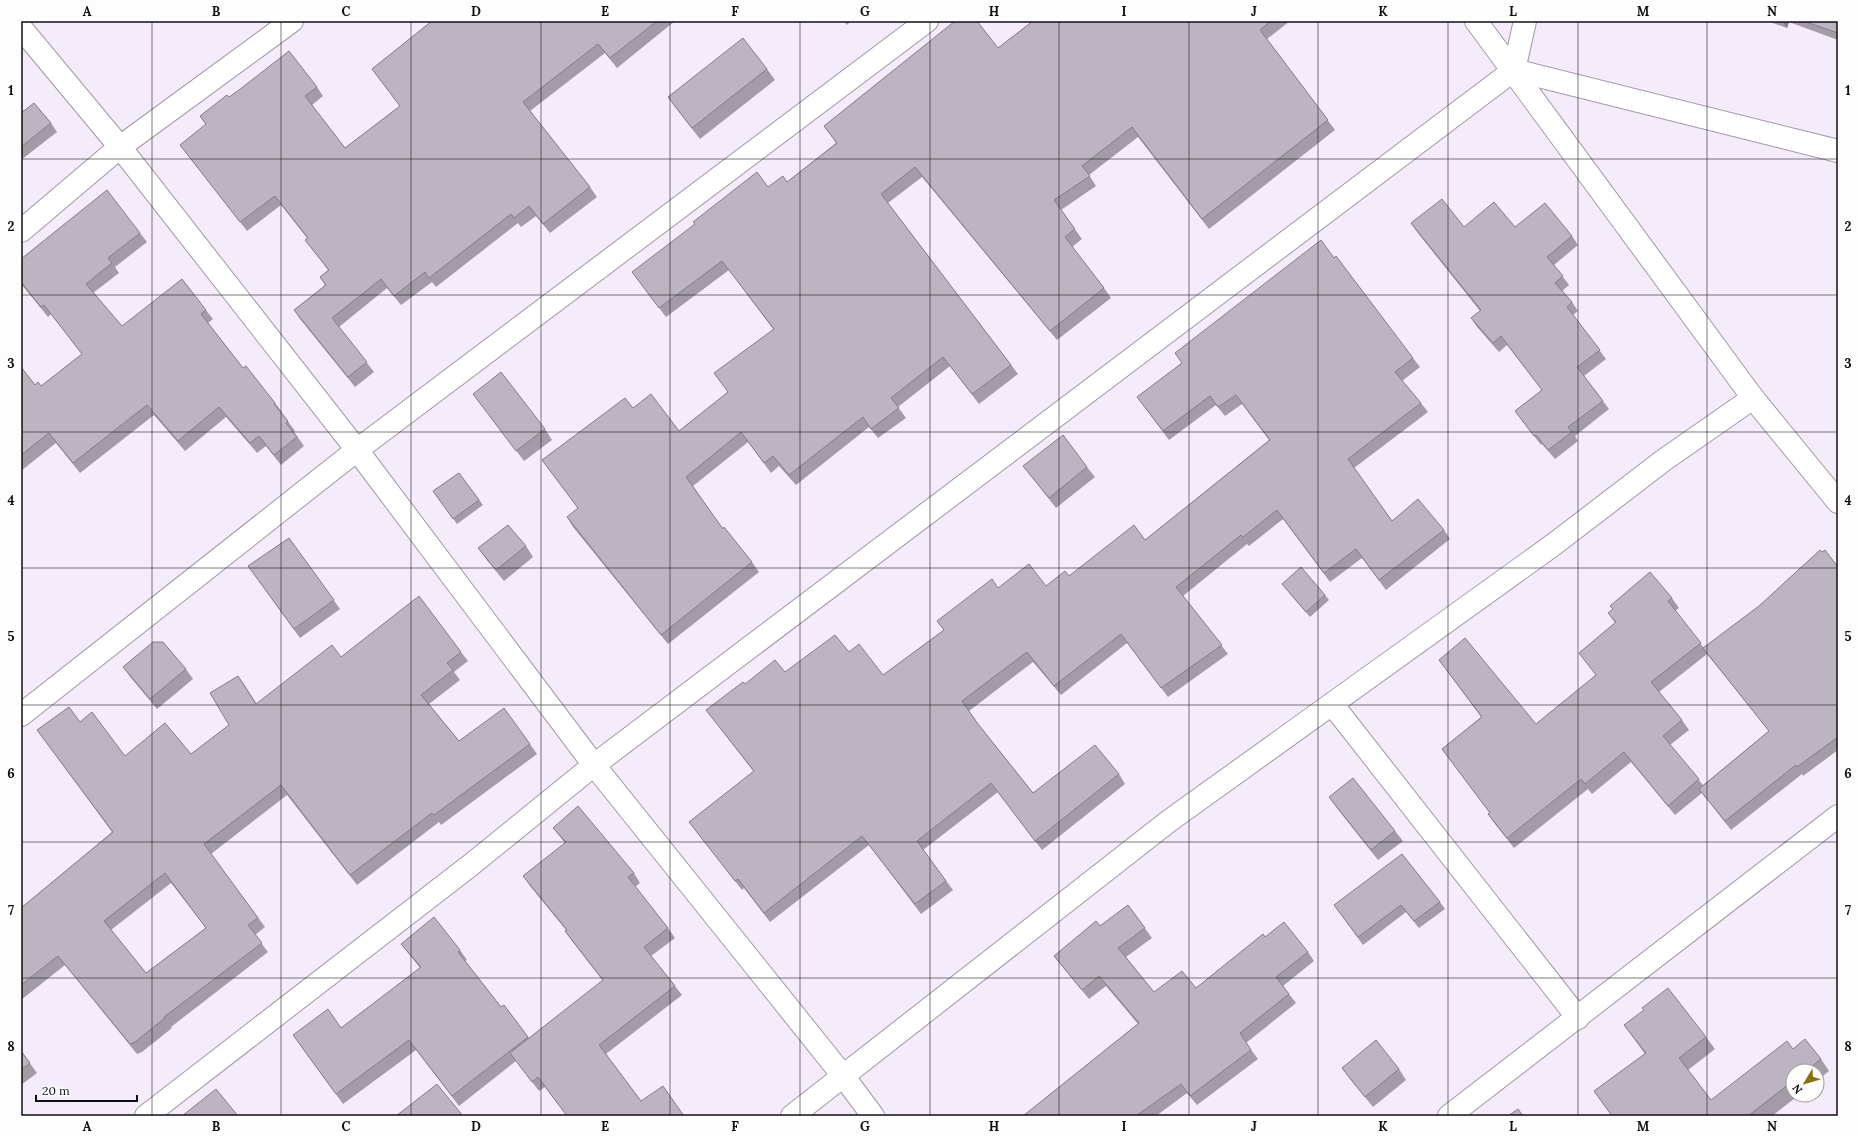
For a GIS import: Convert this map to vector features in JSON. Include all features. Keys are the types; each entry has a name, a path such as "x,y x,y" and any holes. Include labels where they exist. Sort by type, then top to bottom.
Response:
{"street":[{"path":"21,231 120,148 292,21"},
{"path":"21,715 357,450 927,21"},
{"path":"1476,21 1514,70 1753,398 1838,502"},
{"path":"146,1116 472,864 594,765 1514,70 1525,21"},
{"path":"21,28 120,148 357,450 594,765 844,1077 873,1116"},
{"path":"1514,70 1838,151"},
{"path":"792,1116 844,1077 1028,930 1169,821 1553,545 1664,460 1753,398"},
{"path":"1332,704 1578,1018"},
{"path":"1449,1116 1838,816"}],"building":[{"path":"432,21 657,21 610,58 598,44 523,102 590,187 543,224 529,206 514,218 511,214 429,278 425,272 394,296 381,279 332,318 367,362 348,377 294,310 326,285 320,277 329,270 305,240 308,238 275,196 240,222 180,145 206,124 200,116 227,95 229,97 239,90 289,51 317,87 305,96 345,148 400,106 372,69"},
{"path":"955,21 977,21 998,48 1033,21 1271,21 1260,30 1328,120 1202,219 1132,127 1082,166 1090,176 1054,200 1075,229 1065,237 1104,288 1050,331 915,167 881,194 1011,365 972,394 943,357 891,398 899,408 871,429 863,417 789,475 773,456 764,463 741,432 686,477 723,529 724,527 752,562 661,635 567,517 578,508 542,460 625,398 633,408 651,394 679,431 728,392 714,373 774,329 722,261 659,308 632,272 695,224 693,222 757,172 768,187 783,176 787,182 837,143 824,126"},
{"path":"1803,21 1838,21 1838,33"},
{"path":"743,38 767,69 692,128 668,97"},
{"path":"34,103 51,123 21,147 21,113"},
{"path":"107,190 140,233 108,258 112,263 86,284 122,326 182,279 206,310 201,314 243,368 246,366 275,403 274,404 288,421 286,423 297,437 274,455 259,436 250,443 219,407 178,441 147,405 73,463 49,433 21,455 21,367 35,385 38,382 41,386 82,354 44,305 41,307 21,282 21,259"},
{"path":"1442,199 1464,227 1494,202 1515,227 1545,203 1572,236 1547,257 1563,276 1555,283 1572,302 1567,307 1600,350 1577,367 1603,401 1568,427 1572,432 1548,450 1536,435 1534,436 1515,411 1542,390 1501,336 1493,343 1471,318 1481,310 1411,223"},
{"path":"1321,240 1334,258 1336,256 1413,358 1395,372 1421,403 1348,459 1392,521 1418,499 1444,530 1379,580 1356,549 1324,573 1277,510 1243,537 1241,535 1176,587 1222,645 1161,688 1121,634 1054,686 1027,652 962,701 978,724 1033,793 1095,745 1119,774 1035,841 991,783 917,841 946,881 915,904 862,836 764,913 738,879 735,881 689,822 754,771 706,710 743,682 745,684 775,660 785,672 835,635 849,652 859,644 883,675 944,630 937,621 992,579 998,588 1029,564 1046,586 1065,571 1069,576 1134,525 1145,540 1270,440 1236,395 1218,407 1210,396 1163,431 1137,397 1182,363 1175,353"},
{"path":"501,372 545,429 516,451 473,394"},
{"path":"1063,435 1087,467 1049,498 1023,466"},
{"path":"459,473 479,500 453,519 433,491"},
{"path":"508,525 526,546 496,570 478,548"},
{"path":"289,538 334,600 294,629 248,566"},
{"path":"1820,550 1822,552 1825,550 1838,567 1838,737 1797,767 1796,765 1725,821 1699,789 1769,731 1703,648 1759,606"},
{"path":"1301,567 1325,595 1306,612 1282,584"},
{"path":"1650,572 1672,598 1668,601 1701,643 1651,682 1682,720 1663,736 1699,779 1668,806 1624,752 1585,784 1581,779 1507,838 1442,749 1482,717 1439,660 1465,638 1536,724 1596,675 1579,653 1616,622 1608,613 1613,609 1610,606"},
{"path":"419,596 461,652 447,663 453,670 421,695 459,741 504,708 530,744 434,815 432,813 350,875 281,785 204,844 258,918 248,925 262,943 164,1017 165,1018 135,1042 130,1044 58,956 21,985 21,908 113,832 37,730 69,707 80,722 92,712 125,756 165,723 191,754 229,725 210,693 238,676 256,704 332,645 341,657","holes":["165,873 206,928 146,973 104,921"]},
{"path":"153,642 163,642 186,669 150,699 123,667"},
{"path":"1353,778 1395,831 1371,850 1329,797"},
{"path":"578,806 634,873 628,877 668,928 644,947 675,986 599,1045 641,1101 663,1086 684,1116 567,1116 538,1077 532,1082 510,1053 603,980 565,931 567,930 523,876 566,842 553,828"},
{"path":"1402,854 1440,902 1414,921 1401,905 1358,937 1334,905"},
{"path":"1128,905 1145,928 1118,948 1154,992 1182,971 1196,988 1263,934 1265,937 1284,922 1308,952 1276,977 1289,994 1240,1033 1251,1050 1190,1096 1181,1084 1136,1116 1023,1116 1139,1023 1099,976 1082,990 1054,956 1096,921 1100,926"},
{"path":"434,917 460,950 458,952 501,1007 504,1005 528,1037 452,1096 409,1040 336,1094 293,1035 328,1009 341,1028 421,967 401,944"},
{"path":"1668,988 1706,1037 1679,1058 1711,1100 1787,1041 1793,1049 1805,1039 1821,1059 1816,1063 1785,1063 1785,1087 1748,1116 1612,1116 1594,1091 1646,1053 1624,1025 1644,1010 1642,1008"},
{"path":"1376,1040 1399,1069 1365,1097 1342,1068"},
{"path":"21,1051 30,1063 21,1070"},
{"path":"437,1084 463,1116 396,1116"},
{"path":"216,1089 238,1116 182,1116"},
{"path":"1518,1109 1523,1116 1508,1116"}]}
